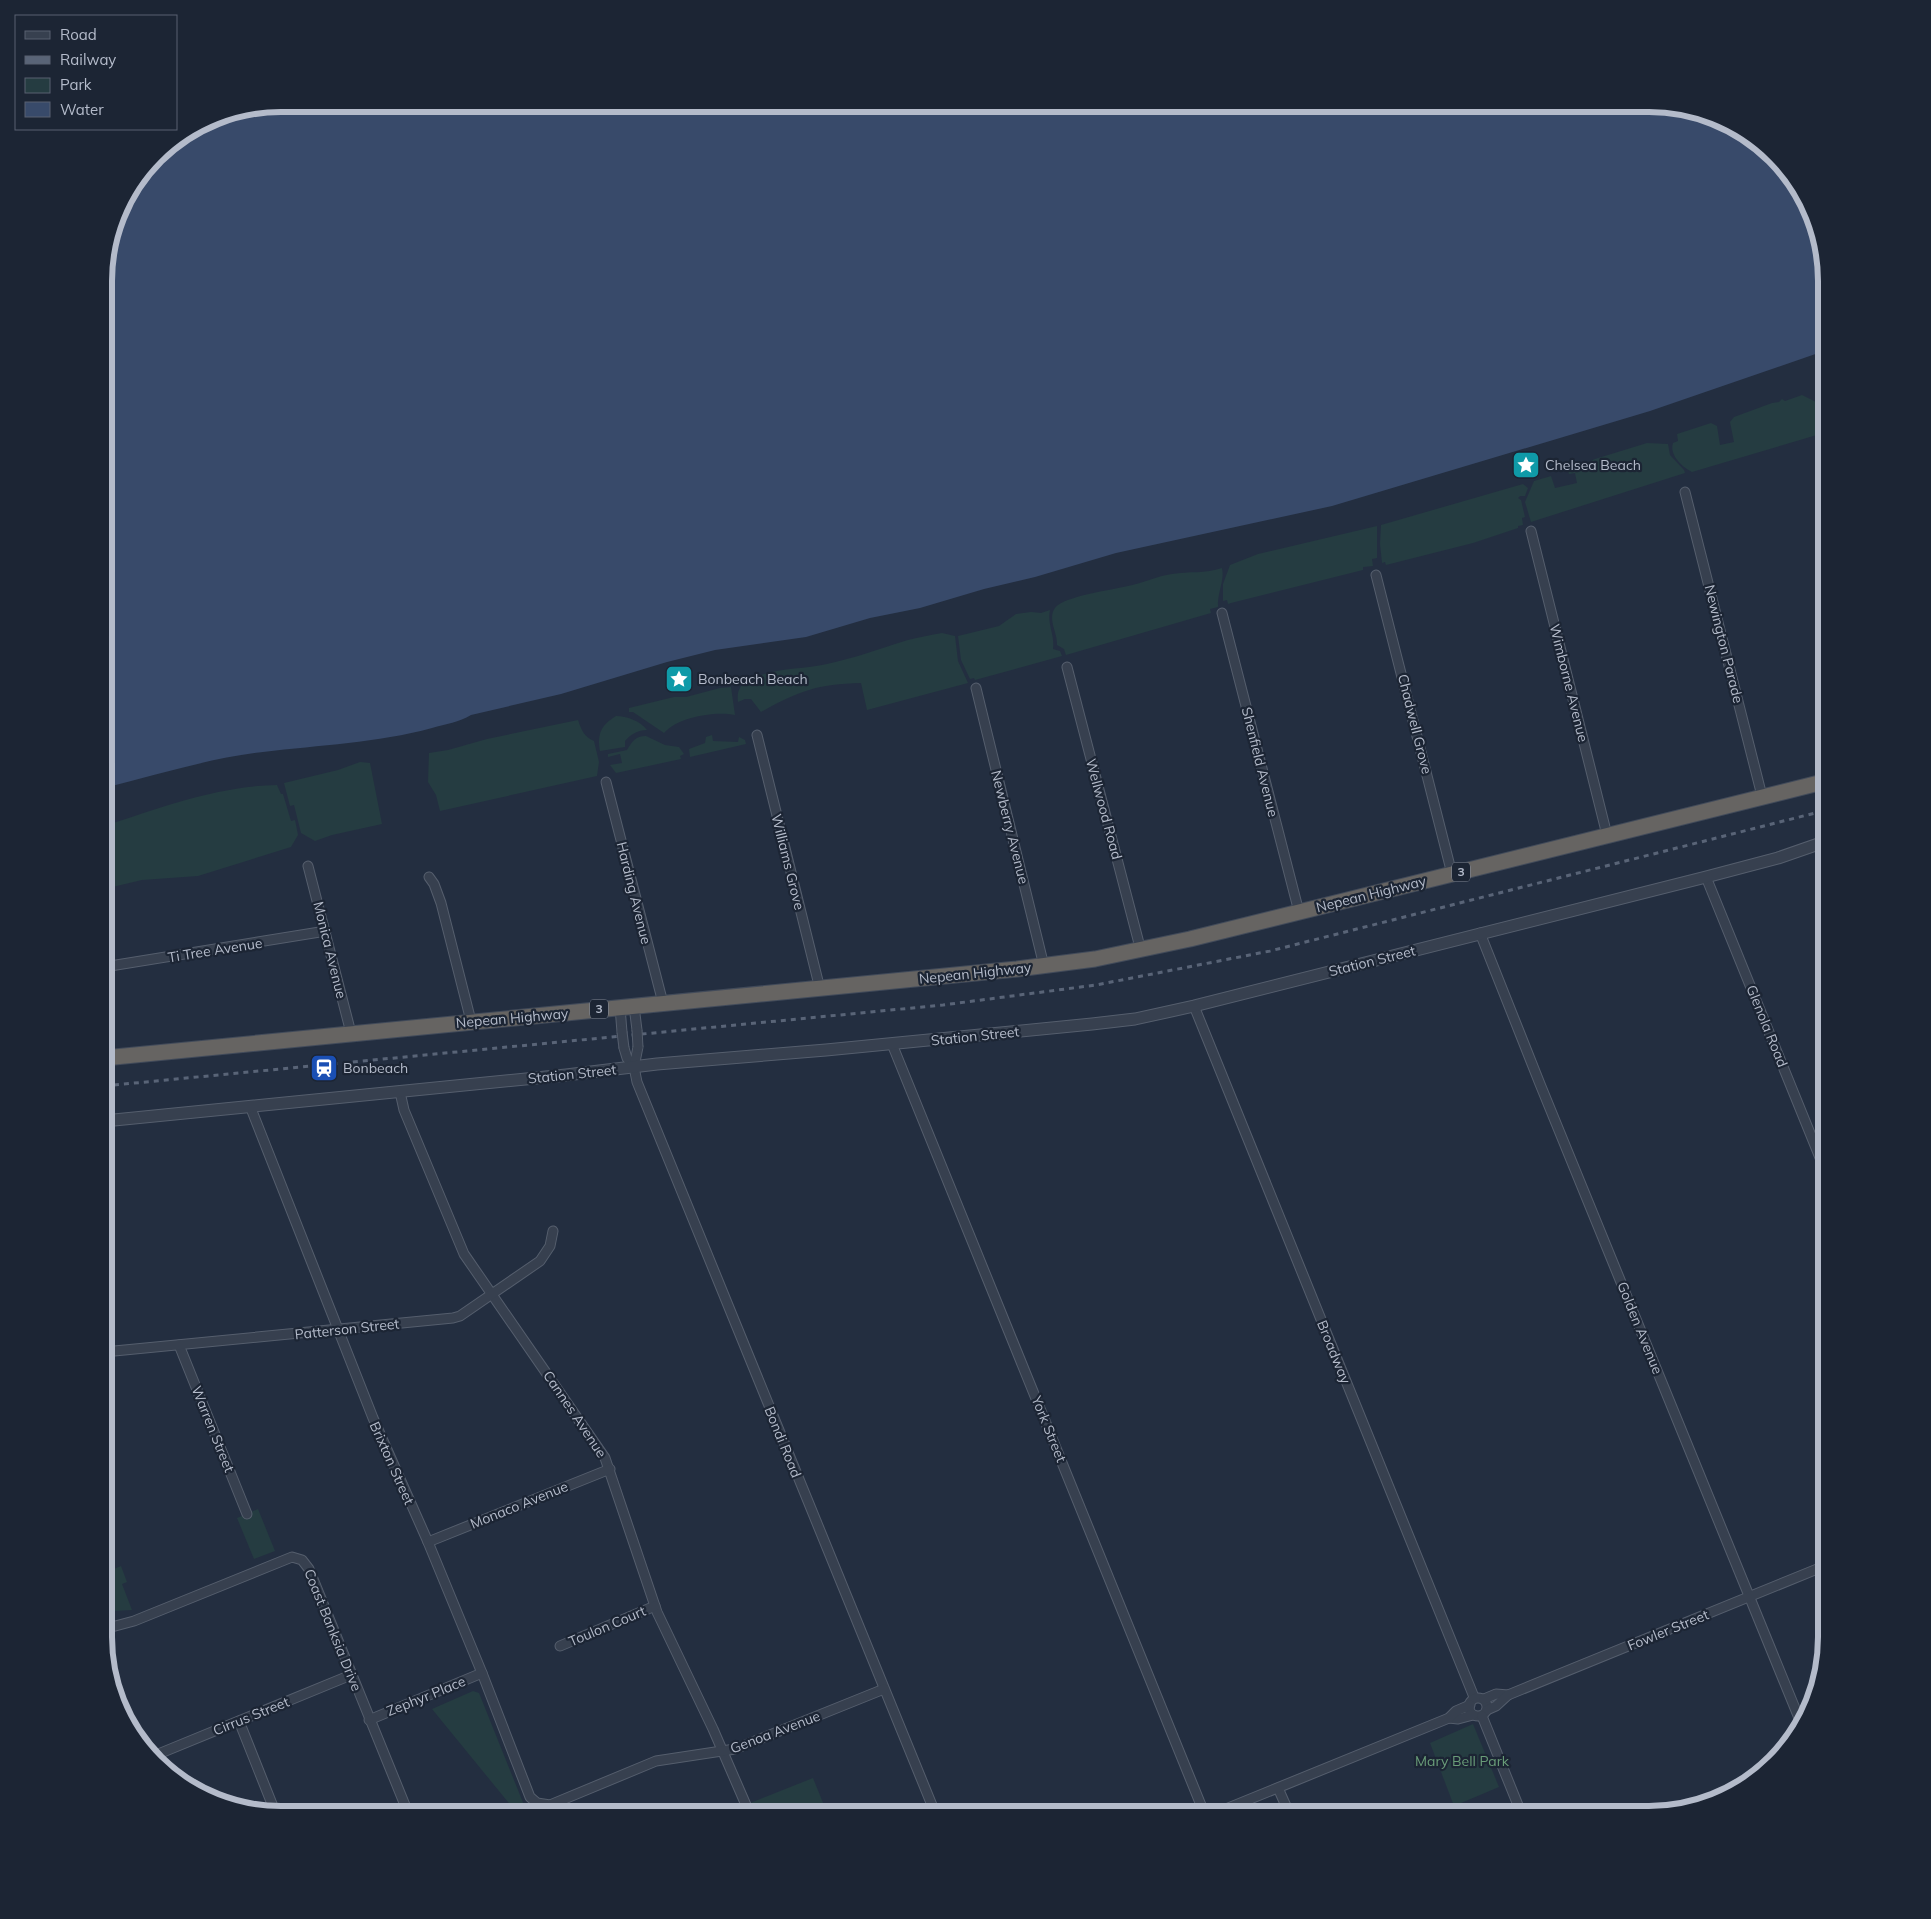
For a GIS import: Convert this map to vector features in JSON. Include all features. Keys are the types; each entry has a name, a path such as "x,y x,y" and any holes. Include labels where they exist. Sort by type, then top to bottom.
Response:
{"highway":[{"name":"Nepean Highway","path":"112,1057 1044,966 1141,951 1818,783"}],"street":[{"name":"Newington Parade","path":"1684,492 1762,796"},
{"name":"Wimborne Avenue","path":"1530,531 1607,835"},
{"name":"Chadwell Grove","path":"1376,575 1452,874"},
{"name":"Shenfield Avenue","path":"1222,613 1299,912"},
{"name":"Wellwood Road","path":"1067,667 1141,951"},
{"name":"Newberry Avenue","path":"976,688 1044,966"},
{"name":"Williams Grove","path":"757,735 820,988"},
{"name":"Harding Avenue","path":"606,782 663,1003"},
{"name":"Station Street","path":"112,1119 1135,1019 1194,1006 1706,877 1778,858 1818,845"},
{"name":"Monica Avenue","path":"308,866 351,1034"},
{"path":"430,877 441,903 470,1022"},
{"name":"Glenola Road","path":"1706,877 1818,1153"},
{"name":"Ti Tree Avenue","path":"112,966 326,931"},
{"name":"Golden Avenue","path":"1480,933 1798,1717"},
{"name":"Broadway","path":"1194,1006 1472,1701 1481,1714"},
{"name":"Bondi Road","path":"627,1007 636,1030 638,1047 634,1067 637,1082 932,1806"},
{"name":"Bondi Road","path":"627,1007 622,1032 627,1058 634,1067"},
{"name":"York Street","path":"892,1044 1201,1806"},
{"name":"Cannes Avenue","path":"400,1092 404,1110 462,1250 598,1446 610,1469 655,1606 723,1751 746,1805"},
{"name":"Brixton Street","path":"250,1106 372,1418 428,1542 530,1797 537,1803 550,1805"},
{"name":"Patterson Street","path":"112,1351 453,1318 492,1294 542,1259 550,1246 553,1231"},
{"name":"Warren Street","path":"179,1345 247,1514"},
{"name":"Monaco Avenue","path":"428,1542 610,1469"},
{"name":"Coast Banksia Drive","path":"112,1627 134,1621 295,1557 305,1563 405,1806"},
{"name":"Fowler Street","path":"1449,1718 1458,1719 1481,1714 1496,1706 1508,1695 1818,1569"},
{"name":"Toulon Court","path":"560,1646 655,1606"},
{"name":"Zephyr Place","path":"369,1720 482,1673"},
{"name":"Cirrus Street","path":"159,1753 351,1675"},
{"name":"Genoa Avenue","path":"550,1805 656,1762 723,1751 748,1744 884,1689"},
{"name":"Fowler Street","path":"1484,1700 1496,1694 1508,1695"},
{"path":"1472,1701 1484,1700 1481,1714 1518,1806"},
{"name":"Fowler Street","path":"1233,1806 1449,1718 1472,1701"},
{"path":"239,1720 273,1806"},
{"path":"1278,1788 1286,1806"}],"green space":[{"path":"1802,395 1818,403 1818,435 1692,472 1681,464 1673,452 1673,443 1678,441 1677,434 1711,423 1717,426 1720,445 1734,442 1730,422 1734,417 1779,402 1782,399 1785,401"},
{"path":"1647,443 1668,444 1670,455 1685,473 1531,522 1525,502 1534,481 1551,476 1555,488 1577,483 1575,473 1569,474 1568,471 1595,459"},
{"path":"1523,484 1528,488 1525,496 1518,498 1521,500 1525,517 1522,518 1523,525 1518,526 1518,528 1473,543 1386,565 1385,562 1382,563 1381,525"},
{"path":"1377,526 1377,558 1372,559 1373,566 1363,567 1363,570 1228,604 1227,600 1223,601 1223,584 1230,565 1258,554"},
{"path":"1222,568 1223,573 1218,607 1210,609 1211,613 1066,655 1064,649 1057,645 1052,621 1053,612 1060,604 1068,600 1134,585 1166,575"},
{"path":"1050,610 1049,620 1053,649 1060,651 1062,656 975,680 974,678 970,679 961,660 958,636 999,626 1016,614 1041,613"},
{"path":"942,633 955,636 958,661 968,683 867,710 861,683 832,685 809,690 761,712 751,699 738,702 738,693 741,686 755,677 775,671 827,664 908,640"},
{"path":"731,687 735,715 697,716 670,727 664,733 633,712 629,712 629,708 674,697 686,697"},
{"path":"616,716 633,720 647,730 630,736 625,741 625,747 600,751 599,740 601,730"},
{"path":"578,720 585,735 594,741 599,762 597,776 440,811 436,795 428,782 429,753"},
{"path":"712,735 713,741 738,742 739,737 745,740 746,744 690,757 689,749 705,743 706,737"},
{"path":"646,736 665,745 679,747 684,754 680,756 681,759 616,773 610,765 622,763 620,754 608,757 608,754 627,750 636,738"},
{"path":"360,762 370,763 382,824 332,835 315,841 301,833 294,805 290,806 284,783 338,770"},
{"path":"277,785 281,794 283,794 291,821 295,820 298,835 291,847 198,876 142,880 113,887 113,823 189,799 255,786"},
{"path":"258,1509 275,1551 254,1559 237,1518"},
{"path":"121,1566 127,1582 122,1584 132,1610 112,1612 112,1570"},
{"path":"473,1691 479,1693 523,1806 511,1806 432,1709"},
{"name":"Mary Bell Park","path":"1473,1724 1499,1787 1454,1806 1430,1743"},
{"path":"813,1778 824,1806 743,1806"}],"water":[{"path":"282,112 1660,113 1693,118 1714,125 1743,141 1761,155 1776,170 1796,197 1806,217 1813,238 1818,282 1818,353 1650,411 1332,506 1116,553 1035,577 984,589 920,608 870,618 806,637 715,650 667,662 561,694 471,715 452,723 411,733 369,740 263,752 183,767 113,786 113,271 121,227 141,188 162,162 179,148 207,130 227,121 260,114"}],"railway":[{"path":"112,1085 943,1005 1096,985 1270,951 1818,812"}],"place":[{"name":"Chelsea Beach","path":"1526,465"},
{"name":"Bonbeach Beach","path":"679,679"},
{"name":"Bonbeach","path":"324,1068"}]}
